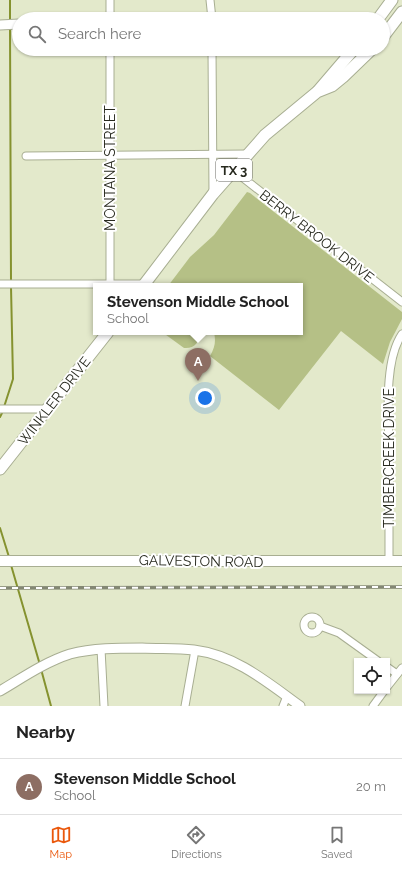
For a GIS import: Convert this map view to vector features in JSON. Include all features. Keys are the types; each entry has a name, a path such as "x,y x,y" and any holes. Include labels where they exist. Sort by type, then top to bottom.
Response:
{"main road":[{"path":"383,12 392,0"},
{"path":"390,27 402,12"},
{"name":"TX 3","path":"146,283 213,194 247,154 265,135 317,92 344,56"},
{"name":"TX 3","path":"317,92 332,86 366,56"},
{"name":"WINKLER DRIVE","path":"0,469 106,335"},
{"name":"GALVESTON ROAD","path":"0,561 402,561"}],"street":[{"path":"110,0 110,12"},
{"path":"210,0 211,12"},
{"path":"1,24 12,24"},
{"name":"MONTANA STREET","path":"110,56 110,283"},
{"path":"212,56 213,194"},
{"path":"356,56 361,61"},
{"path":"26,156 110,154 247,154"},
{"name":"BERRY BROOK DRIVE","path":"233,170 402,302"},
{"path":"2,284 93,285"},
{"name":"TIMBERCREEK DRIVE","path":"389,561 390,366 394,349 402,334"},
{"path":"0,409 47,409"},
{"path":"320,626 339,633 374,658"},
{"path":"101,649 104,706"},
{"path":"0,691 52,661 70,654 101,649 195,650 223,657 252,671 300,706"},
{"path":"185,706 195,650"},
{"path":"390,683 402,668"},
{"path":"390,669 397,674"},
{"path":"373,706 382,694"},
{"path":"283,706 286,696"}],"green space":[{"path":"247,192 250,193 402,312 402,319 390,342 383,364 341,331 279,410 210,356 215,344 214,335 303,335 303,283 170,283 190,257 214,235"},
{"path":"166,335 199,335 198,342 194,346 184,348"}],"waterway":[{"path":"10,0 10,22"},
{"path":"10,27 11,282"},
{"path":"4,407 13,379 11,287"},
{"path":"0,417 3,411"},
{"path":"0,528 9,557"},
{"path":"11,565 40,665"},
{"path":"41,669 51,706"}],"railway":[{"path":"0,588 402,587"}],"place":[{"name":"Stevenson Middle School","path":"198,381"}]}
